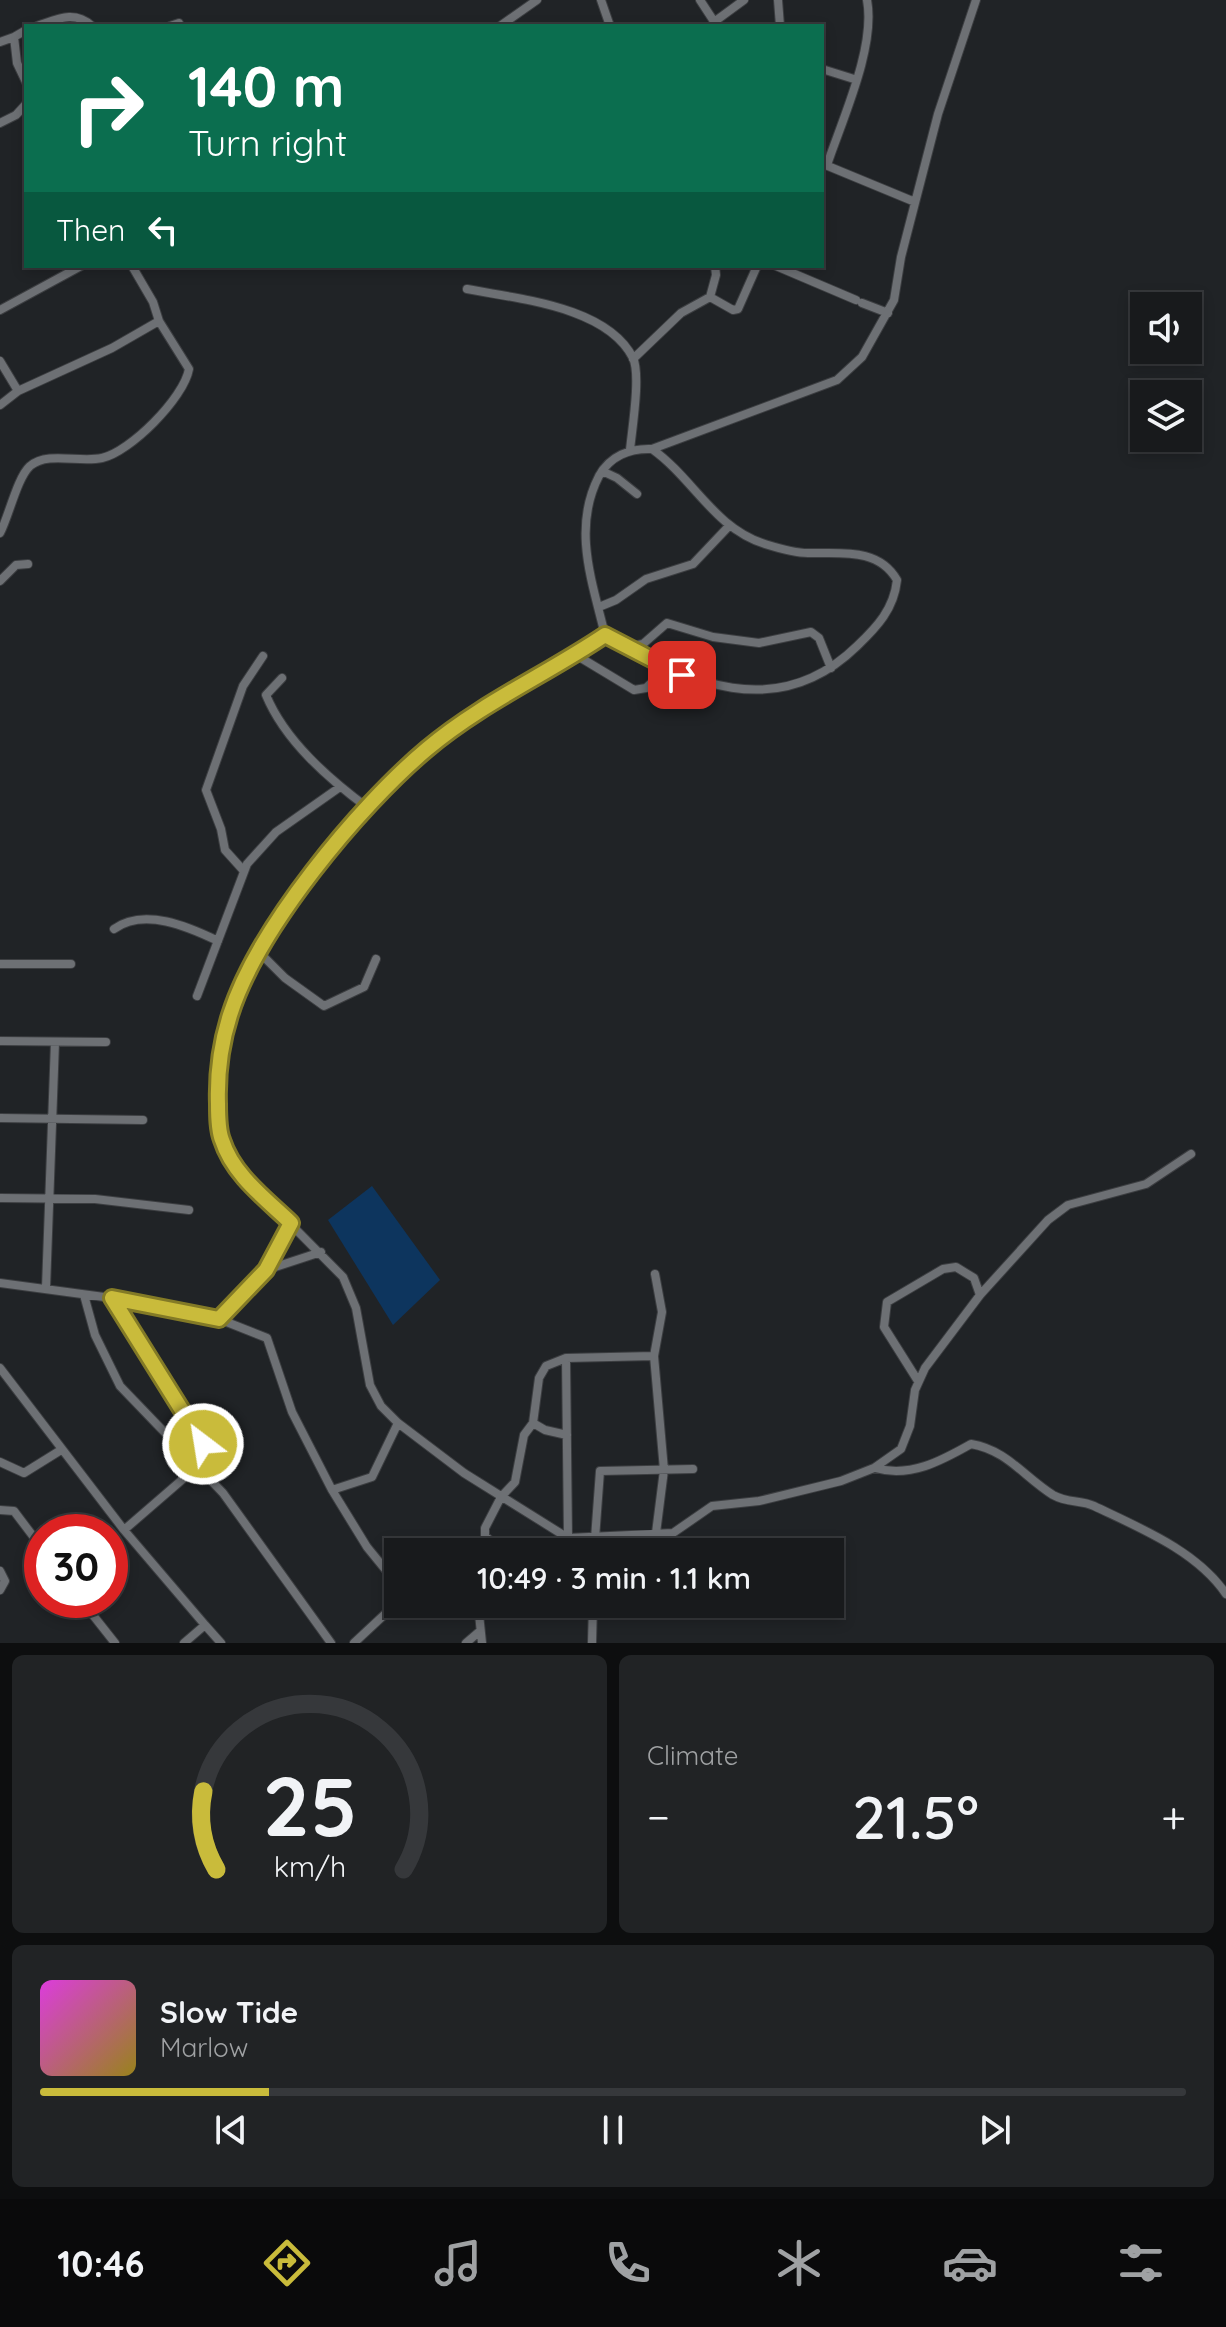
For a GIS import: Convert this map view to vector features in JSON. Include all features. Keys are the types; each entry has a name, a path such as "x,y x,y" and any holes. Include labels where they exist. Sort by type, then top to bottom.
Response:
{"street":[{"path":"503,24 537,0"},
{"path":"601,0 609,24"},
{"path":"700,0 716,24 744,0"},
{"path":"778,0 780,24"},
{"path":"867,0 867,31 825,164 915,202"},
{"path":"652,449 670,462 729,526 765,544 805,553 850,552 891,570 897,580 891,607 875,629 831,668 805,681 765,690 714,686 666,669 605,635 586,554 584,519 602,471 616,457 630,450 652,449 837,380 862,357 888,313 915,202 976,0"},
{"path":"43,24 72,15 82,17 90,24"},
{"path":"0,42 24,31"},
{"path":"14,37 17,63 24,78"},
{"path":"824,70 854,79"},
{"path":"0,123 24,109"},
{"path":"0,310 77,268"},
{"path":"0,533 27,469 39,460 83,460 114,454 172,404 187,380 189,369 159,321 153,302 133,268"},
{"path":"710,297 715,268"},
{"path":"710,297 733,310 738,309 756,268"},
{"path":"781,268 888,313"},
{"path":"467,289 589,318 633,359"},
{"path":"630,450 633,359 681,313 710,297"},
{"path":"0,405 18,391 66,370 159,321"},
{"path":"0,361 18,391"},
{"path":"602,471 637,494"},
{"path":"599,607 616,600 646,579 693,564 729,526"},
{"path":"0,581 16,565 28,564"},
{"path":"627,647 643,644 667,623 713,637 759,643 811,632 819,638 831,668"},
{"path":"568,1538 501,1497 398,1423 374,1396 353,1299 343,1277 238,1171 220,1137 217,1090 229,1016 259,952 287,908 368,808 427,748 510,692 605,635"},
{"path":"576,655 640,691 666,669"},
{"path":"243,870 225,850 221,829 206,790 243,686 263,656"},
{"path":"282,678 266,695 271,707 285,727 340,787 368,808"},
{"path":"197,996 243,870 276,832 340,787"},
{"path":"114,929 125,921 163,921 183,925 218,941"},
{"path":"259,952 297,988 324,1006 364,987 376,959"},
{"path":"0,964 71,964"},
{"path":"0,1041 106,1042"},
{"path":"46,1288 55,1042"},
{"path":"0,1118 143,1120"},
{"path":"597,1538 613,1533 680,1530 712,1506 774,1498 841,1481 874,1468 901,1449 910,1426 918,1381 980,1295 1048,1220 1068,1205 1146,1184 1191,1154"},
{"path":"0,1198 108,1200 189,1210"},
{"path":"219,1319 266,1270 291,1223"},
{"path":"266,1270 321,1252"},
{"path":"918,1381 884,1327 887,1302 943,1269 956,1267 974,1278 980,1295"},
{"path":"655,1274 662,1312 654,1356 664,1470 656,1533"},
{"path":"0,1283 112,1298 219,1319 267,1338 292,1412 332,1490 367,1547 384,1568"},
{"path":"84,1295 95,1335 120,1386 223,1493 331,1643"},
{"path":"112,1298 202,1440 202,1456 198,1466 128,1527"},
{"path":"490,1538 484,1532 501,1497 515,1482 524,1435 533,1423 542,1371 552,1362 566,1358 654,1356"},
{"path":"566,1358 568,1538"},
{"path":"0,1368 111,1514"},
{"path":"332,1490 372,1477 398,1423"},
{"path":"533,1423 545,1430 567,1435"},
{"path":"874,1468 889,1472 912,1470 948,1459 971,1444 998,1452 1054,1495 1095,1507 1182,1552 1206,1570 1226,1594"},
{"path":"0,1462 24,1473 61,1450"},
{"path":"594,1538 600,1471 693,1469"},
{"path":"0,1510 14,1511 24,1524"},
{"path":"128,1535 221,1643"},
{"path":"0,1571 5,1581 0,1590"},
{"path":"354,1643 384,1615"},
{"path":"95,1618 115,1643"},
{"path":"479,1618 482,1643"},
{"path":"592,1643 593,1618"},
{"path":"184,1643 205,1625"},
{"path":"466,1643 480,1631"}],"shaded area":[{"path":"372,1186 440,1280 393,1325 328,1220"}],"route":[{"path":"203,1444 158,1367 112,1298 156,1304 219,1319 266,1270 291,1223 238,1171 220,1137 217,1090 229,1016 259,952 287,908 368,808 427,748 510,692 605,635 682,675"}]}
